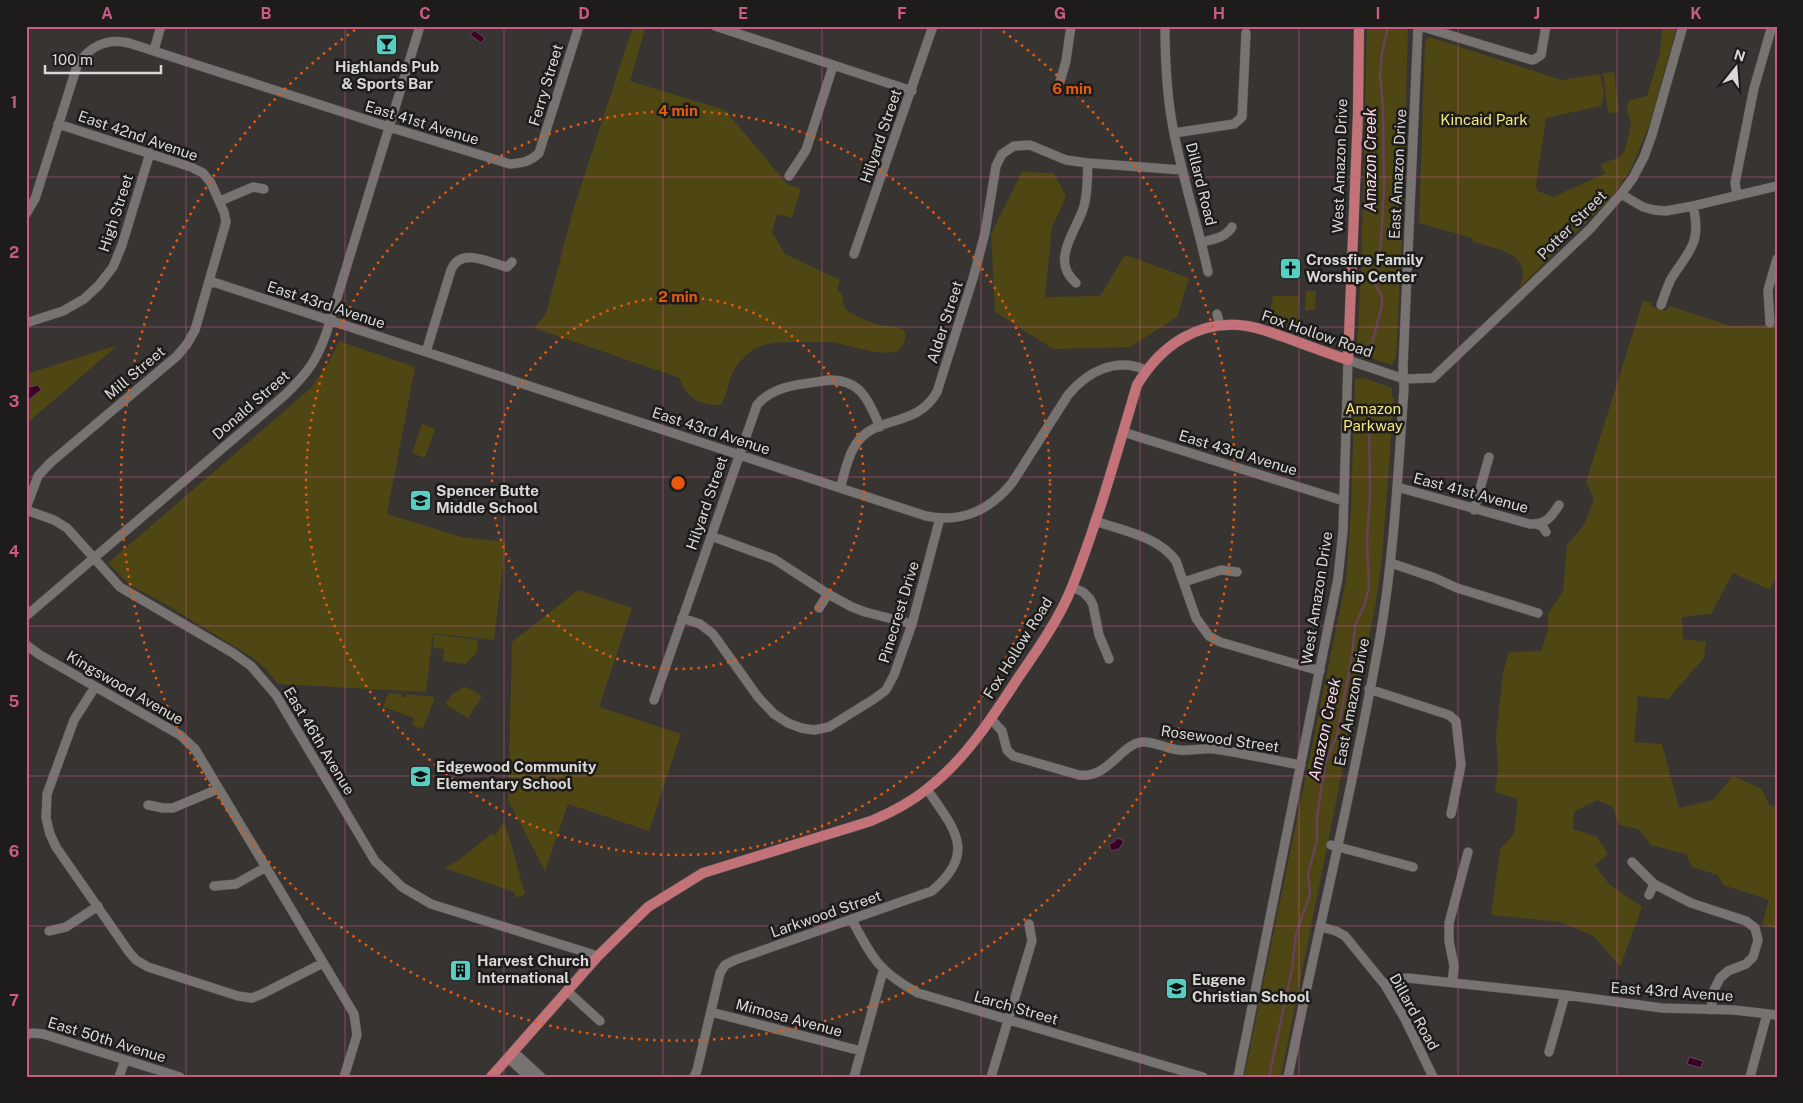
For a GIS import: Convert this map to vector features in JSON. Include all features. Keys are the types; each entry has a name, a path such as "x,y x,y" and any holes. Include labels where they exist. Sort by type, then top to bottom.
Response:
{"main road":[{"name":"West Amazon Drive","path":"1348,360 1358,113 1359,26"},
{"name":"Fox Hollow Road","path":"491,1077 598,956 648,908 703,873 871,821 905,804 927,789 957,760 991,719 1042,643 1072,587 1095,521 1137,384 1146,370 1170,345 1186,336 1220,325 1245,325 1348,360"}],"street":[{"path":"154,50 161,26"},
{"name":"Donald Street","path":"26,616 286,394 306,374 318,355 330,321 420,26"},
{"name":"Ferry Street","path":"539,153 579,26"},
{"path":"715,26 912,91"},
{"name":"Hilyard Street","path":"854,254 933,26"},
{"path":"1059,85 1066,61 1071,26"},
{"name":"Dillard Road","path":"1166,26 1167,73 1174,133 1208,272"},
{"path":"1419,26 1532,60 1539,58 1543,51 1546,26"},
{"name":"East Amazon Drive","path":"1288,1077 1321,927 1334,845 1380,637 1391,563 1404,379 1403,367 1419,26"},
{"name":"Potter Street","path":"1404,379 1424,380 1436,376 1590,229 1621,194 1633,178 1644,157 1683,26"},
{"path":"1737,195 1735,183 1754,88 1772,26"},
{"name":"Dillard Road","path":"1174,133 1234,124 1242,117 1246,33"},
{"name":"East 41st Avenue","path":"26,214 35,199 74,72 80,60 88,51 99,44 113,41 154,50 510,164 522,163 532,159 539,153"},
{"path":"789,176 806,150 833,66"},
{"name":"East 42nd Avenue","path":"58,124 191,166 203,173 220,201 226,222 224,233"},
{"name":"Alder Street","path":"840,488 855,446 867,433 919,412 931,403 937,392 974,276 998,160 1008,149 1022,144 1036,146 1059,158 1088,163"},
{"name":"High Street","path":"26,323 63,311 84,299 99,285 113,267 122,245 150,153"},
{"path":"1076,283 1067,274 1065,259 1071,235 1084,206 1088,163 1182,170"},
{"path":"1621,194 1636,204 1654,210 1671,211 1777,186"},
{"path":"220,201 253,187 264,189"},
{"path":"1661,306 1669,284 1690,254 1694,242 1696,223 1693,206"},
{"name":"Dillard Road","path":"1202,242 1223,237 1232,227"},
{"name":"Mill Street","path":"26,509 38,476 50,463 177,356 187,344 195,330 224,233"},
{"path":"426,352 451,270 456,262 462,258 470,257 507,267 512,262"},
{"path":"1770,323 1768,290 1777,259"},
{"name":"East 43rd Avenue","path":"210,281 926,516 940,518 957,518 974,513 989,505 1002,494 1012,483 1068,395 1078,383 1094,372 1109,366 1129,365 1146,370"},
{"path":"1217,314 1220,325"},
{"name":"Fox Hollow Road","path":"1348,360 1404,379"},
{"name":"West Amazon Drive","path":"1238,1077 1333,608 1342,554 1348,360"},
{"name":"Hilyard Street","path":"654,700 756,405 770,393 786,388 830,380 848,382 864,395 880,427"},
{"name":"East 43rd Avenue","path":"1123,432 1344,501"},
{"path":"1474,510 1489,456"},
{"name":"East 41st Avenue","path":"1397,487 1523,523 1537,524 1546,521 1559,505"},
{"name":"East 46th Avenue","path":"26,509 54,520 67,528 120,587 233,653 251,666 264,679 276,695 375,860 402,887 431,904 598,956"},
{"name":"Pinecrest Drive","path":"682,618 700,624 713,634 758,697 774,714 788,723 801,728 814,730 829,727 886,690 894,675 912,624 940,518"},
{"path":"1095,521 1152,540 1162,546 1176,561 1196,618 1209,636 1220,642 1320,670"},
{"path":"1537,524 1543,527 1546,532"},
{"path":"711,536 774,559 828,594 852,607 912,624"},
{"path":"1391,563 1462,589 1538,613"},
{"path":"1184,582 1221,570 1237,572"},
{"path":"1072,587 1090,598 1099,635 1109,658"},
{"path":"819,608 828,594"},
{"name":"Kingswood Avenue","path":"26,645 185,740 198,755 354,1014 357,1028 356,1040 344,1077"},
{"path":"95,687 74,720 48,787 45,810 53,841 121,942 141,963 158,971 238,996 252,998 323,963"},
{"path":"1369,688 1449,715 1456,721 1461,765 1451,814"},
{"name":"Rosewood Street","path":"991,719 1002,731 1007,750 1013,756 1079,775 1090,776 1094,774 1116,760 1133,744 1142,742 1179,750 1214,749 1301,766"},
{"path":"148,805 173,808 218,789"},
{"name":"Larkwood Street","path":"694,1077 718,980 725,965 932,891 946,880 954,867 958,850 958,837 927,789"},
{"path":"1334,845 1413,867"},
{"path":"1452,983 1454,962 1449,942 1449,923 1468,852"},
{"path":"1632,862 1654,884 1691,903 1746,921 1755,928 1758,940 1753,957 1746,964 1733,969 1720,978 1712,992 1711,1010"},
{"path":"214,886 236,884 266,867"},
{"path":"1649,894 1654,884"},
{"path":"49,931 66,927 98,906"},
{"name":"Larch Street","path":"852,920 867,949 883,971 918,993 1203,1077"},
{"path":"991,1077 1032,941 1029,924"},
{"name":"Dillard Road","path":"1321,927 1336,930 1346,936 1385,985 1405,1019 1433,1077"},
{"path":"854,1077 883,971"},
{"name":"East 43rd Avenue","path":"1385,985 1402,978 1565,995 1662,1008 1777,1015"},
{"path":"567,991 600,1021"},
{"path":"1549,1052 1565,995"},
{"name":"Mimosa Avenue","path":"711,1012 860,1051"},
{"path":"1750,1077 1767,1014"},
{"name":"East 50th Avenue","path":"26,1035 32,1033 43,1034 180,1077"},
{"path":"511,1055 529,1077"},
{"path":"511,1055 541,1077"},
{"path":"119,1077 125,1060"}],"green space":[{"path":"633,26 646,26 630,81 725,110 787,184 801,189 792,218 777,214 772,232 785,254 840,280 837,290 842,294 845,309 869,322 904,330 904,342 897,352 873,352 828,342 783,342 765,345 749,353 741,360 732,374 722,403 712,405 694,399 689,395 682,385 680,378 534,328 546,314 572,214"},
{"name":"Amazon Parkway","path":"1367,26 1408,26 1403,217 1396,358 1392,365 1361,355 1357,348 1361,271"},
{"name":"Kincaid Park","path":"1663,26 1677,26 1649,126 1630,171 1612,197 1519,288 1523,276 1522,267 1511,254 1473,242 1472,238 1419,223 1425,41 1429,37 1562,80 1600,74 1604,94 1601,106 1546,118 1536,186 1538,191 1553,197 1606,173 1602,169 1601,164 1620,157 1625,150 1631,123 1627,110 1628,103 1630,100 1647,96 1659,57"},
{"path":"1614,72 1619,112 1608,113 1603,73"},
{"path":"1022,172 1054,173 1066,197 1052,227 1045,297 1100,296 1125,255 1189,278 1177,317 1130,347 1053,349 995,312 991,234"},
{"path":"1306,291 1316,291 1315,310 1305,310"},
{"path":"1273,296 1299,296 1297,325 1269,318"},
{"path":"1643,301 1651,302 1651,306 1666,311 1669,306 1731,326 1764,325 1777,322 1777,573 1770,590 1733,573 1711,614 1682,617 1683,639 1706,642 1704,658 1668,699 1638,696 1634,742 1662,744 1679,808 1713,800 1733,776 1762,789 1769,805 1777,808 1777,929 1762,925 1769,900 1723,885 1718,875 1692,867 1686,854 1651,845 1638,829 1619,825 1613,807 1597,800 1574,812 1573,829 1597,837 1608,854 1595,865 1609,884 1642,907 1620,967 1594,936 1560,922 1491,915 1500,849 1514,834 1518,799 1495,792 1498,770 1496,736 1503,672 1509,652 1541,651 1548,630 1548,614 1563,591 1567,545 1584,525 1594,499 1586,482"},
{"path":"339,341 415,367 387,514 462,537 506,542 494,640 433,633 426,692 278,684 265,668 253,658 167,605 130,585 108,563 311,388 329,362"},
{"path":"118,345 26,424 26,374"},
{"name":"Amazon Parkway","path":"1364,378 1392,388 1392,398 1394,398 1382,559 1376,602 1281,1077 1244,1077 1346,580 1351,508 1355,379"},
{"path":"422,424 435,429 425,458 412,453"},
{"path":"578,590 632,608 599,707 681,734 649,831 568,804 545,871 508,800 512,642"},
{"path":"434,634 478,640 477,652 466,664 443,661 444,649 433,648"},
{"path":"463,687 482,696 468,718 445,704 453,694"},
{"path":"388,693 401,694 401,697 406,697 406,694 435,697 423,729 412,725 414,718 383,707"},
{"path":"503,824 506,826 525,894 516,898 514,892 444,868 459,860 491,834 496,835"}],"shaded area":[{"path":"474,30 485,38 481,43 470,35"},
{"path":"38,385 41,390 27,401 26,388"},
{"path":"1118,838 1124,841 1119,849 1111,851 1109,844"},
{"path":"1689,1057 1703,1061 1701,1068 1687,1064"}],"waterway":[{"name":"Amazon Creek","path":"1370,351 1382,305 1382,297 1375,284 1381,242 1384,188 1383,108 1380,75 1382,53 1388,26"},
{"name":"Amazon Creek","path":"1269,1077 1292,969 1296,934 1310,894 1308,874 1317,841 1317,817 1325,764 1337,735 1352,656 1355,626 1365,603 1369,587 1367,541 1370,495 1369,413"}],"place":[{"name":"Highlands Pub & Sports Bar","path":"387,44"},
{"name":"Crossfire Family Worship Center","path":"1290,269"},
{"name":"Spencer Butte Middle School","path":"420,500"},
{"name":"Edgewood Community Elementary School","path":"420,776"},
{"name":"Harvest Church International","path":"461,970"},
{"name":"Eugene Christian School","path":"1176,989"}]}
